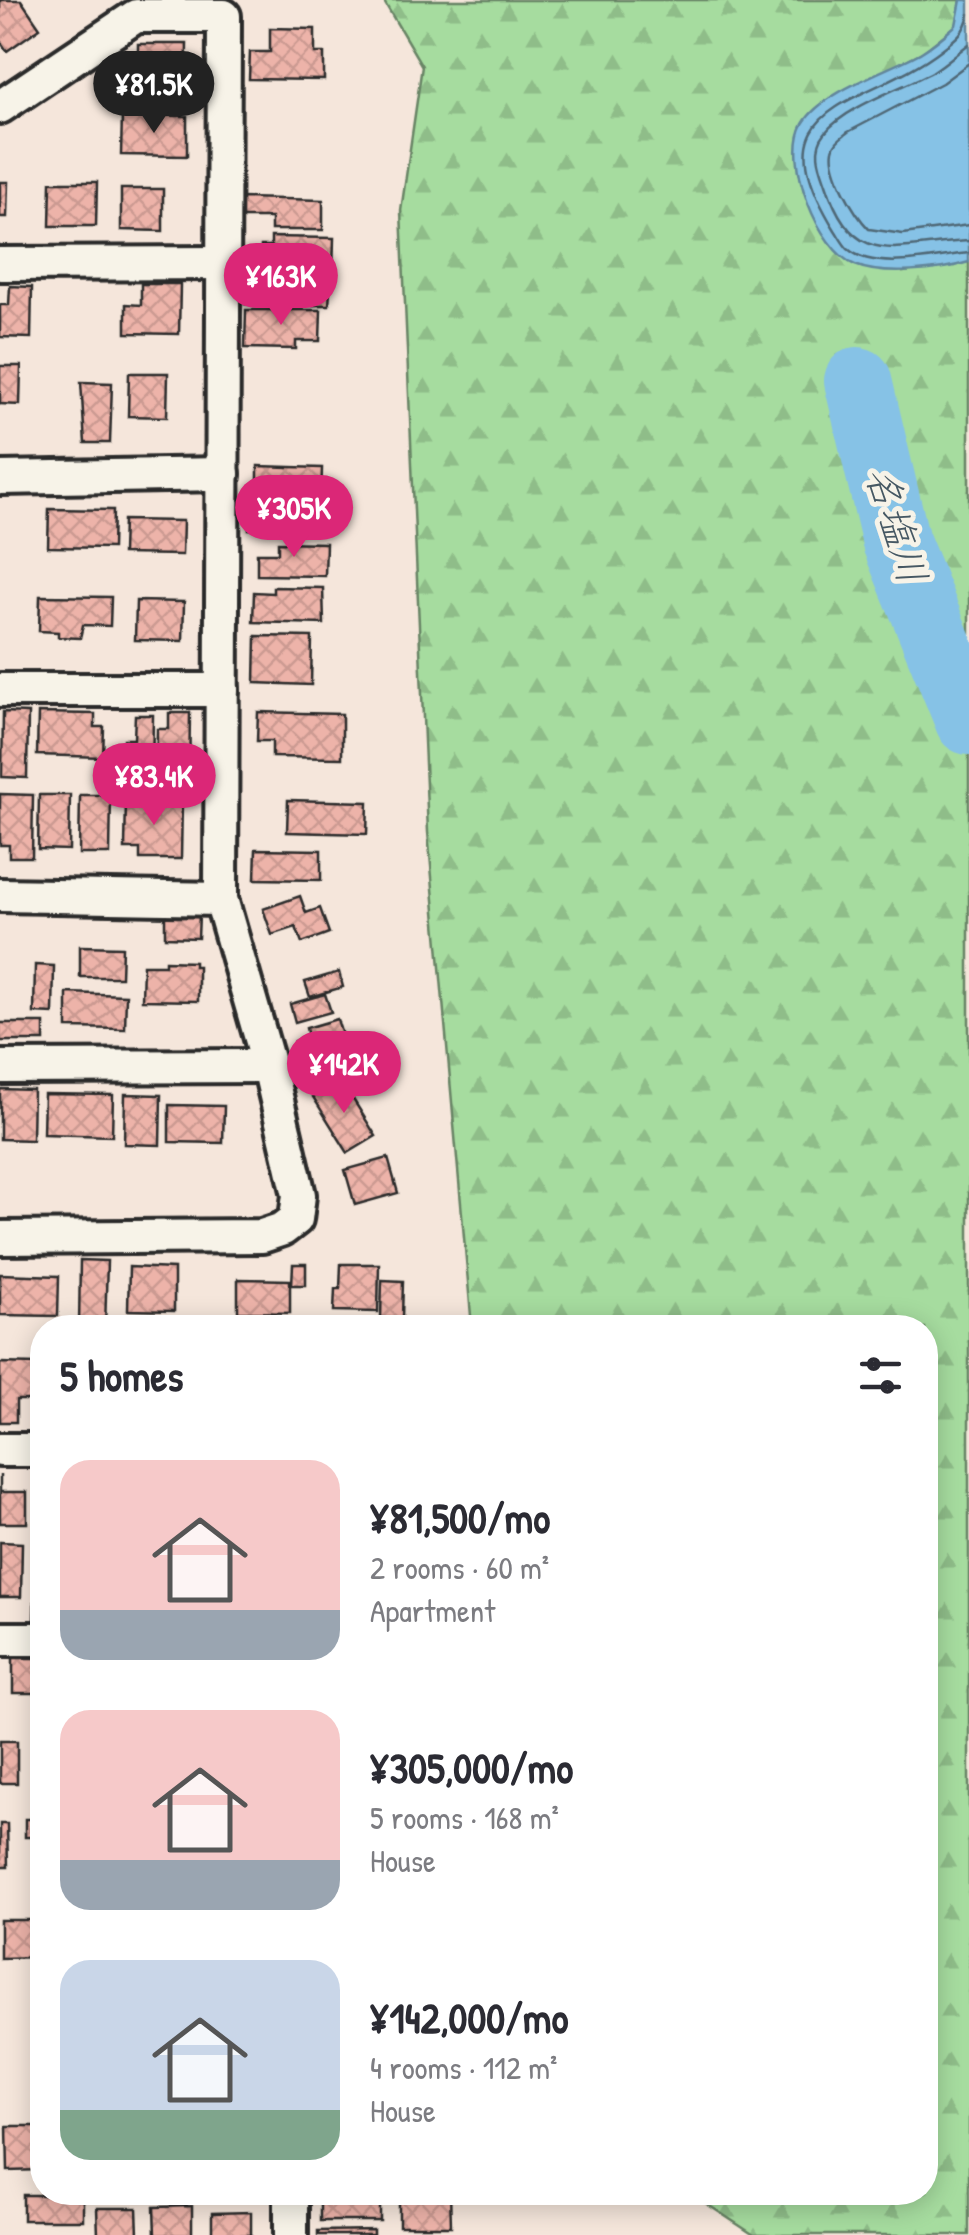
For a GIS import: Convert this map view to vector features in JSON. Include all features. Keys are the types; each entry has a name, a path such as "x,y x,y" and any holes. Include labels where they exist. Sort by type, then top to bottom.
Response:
{"street":[{"path":"0,106 136,16 224,16 222,899 269,1066 299,1195 296,1219 284,1229 262,1236 0,1238"},
{"path":"0,264 224,263"},
{"path":"0,478 223,474"},
{"path":"0,690 222,690"},
{"path":"0,895 222,899"},
{"path":"0,1068 269,1066"},
{"path":"0,1450 30,1450"},
{"path":"0,1639 30,1639"},
{"path":"291,2205 291,2235"}],"green space":[{"path":"383,0 961,0 957,25 924,51 825,101 903,272 969,262 969,2235 754,2235 708,2205 938,2205 938,1315 471,1315 428,832 401,211 422,66"}],"water":[{"path":"961,0 969,0 969,262 912,271 881,271 855,265 828,241 808,202 797,159 803,124 839,92 939,40 956,25"}],"building":[{"path":"0,0 21,0 40,28 7,51 0,41"},
{"path":"270,28 315,29 315,53 324,53 324,80 249,79 250,52 270,52"},
{"path":"138,44 187,44 186,95 126,93 126,63 138,64"},
{"path":"122,115 187,116 187,156 121,155"},
{"path":"0,182 8,182 7,217 0,217"},
{"path":"51,182 97,182 96,226 50,226"},
{"path":"121,189 163,189 163,231 121,230"},
{"path":"240,198 323,200 323,230 271,230 271,218 240,218"},
{"path":"271,237 334,238 333,273 260,272 261,246 271,246"},
{"path":"141,284 180,284 179,334 126,333 126,304 141,305"},
{"path":"10,286 32,287 31,338 0,337 0,305 9,305"},
{"path":"245,288 286,289 286,305 245,304"},
{"path":"295,290 330,290 329,305 295,305"},
{"path":"246,310 321,310 320,341 296,341 296,349 245,348"},
{"path":"0,366 21,366 20,405 0,404"},
{"path":"129,373 168,373 167,417 128,416"},
{"path":"81,382 112,383 110,443 85,443"},
{"path":"258,466 322,468 320,531 249,529 249,494 258,494"},
{"path":"49,509 113,510 112,548 48,547"},
{"path":"123,520 183,521 182,555 122,554"},
{"path":"278,542 326,543 325,576 257,575 257,553 278,553"},
{"path":"273,587 323,588 324,624 253,622 254,592 273,593"},
{"path":"40,596 111,597 110,626 83,625 80,638 39,631"},
{"path":"136,601 184,602 183,641 135,640"},
{"path":"256,636 312,637 311,685 255,683"},
{"path":"3,712 28,713 27,778 2,777"},
{"path":"258,712 342,714 342,758 272,757 272,741 257,741"},
{"path":"38,713 95,714 95,727 104,727 103,757 37,755"},
{"path":"169,713 190,713 189,782 156,781 157,729 169,729"},
{"path":"135,715 153,715 152,780 123,780 124,739 134,739"},
{"path":"0,794 33,795 32,857 9,857 9,845 0,845"},
{"path":"39,795 70,795 69,850 38,849"},
{"path":"80,795 111,795 110,854 79,854"},
{"path":"126,799 182,800 181,859 140,859 140,849 125,849"},
{"path":"288,800 368,802 367,834 287,832"},
{"path":"256,849 321,850 321,880 255,879"},
{"path":"300,896 306,913 320,908 329,933 302,943 296,927 272,935 263,909"},
{"path":"165,914 199,914 198,938 165,937"},
{"path":"80,946 122,947 121,977 80,977"},
{"path":"165,961 194,962 198,966 198,1001 142,1000 143,965 165,965"},
{"path":"35,965 54,966 53,1014 34,1013"},
{"path":"339,972 343,987 310,997 305,982"},
{"path":"67,993 126,995 125,1029 67,1028"},
{"path":"325,994 331,1012 295,1022 290,1004"},
{"path":"337,1019 345,1045 299,1057 294,1041 308,1037 306,1028"},
{"path":"0,1023 44,1023 44,1041 0,1041"},
{"path":"340,1052 343,1065 337,1066 339,1074 298,1085 295,1073 317,1067 315,1058"},
{"path":"341,1080 376,1136 348,1153 313,1097"},
{"path":"0,1089 33,1090 32,1140 0,1139"},
{"path":"44,1094 113,1095 112,1136 43,1134"},
{"path":"125,1094 161,1095 160,1145 124,1144"},
{"path":"169,1105 224,1106 223,1143 169,1142"},
{"path":"388,1158 398,1193 355,1205 345,1170"},
{"path":"80,1260 107,1261 105,1315 79,1315"},
{"path":"293,1264 306,1264 306,1285 292,1285"},
{"path":"341,1264 379,1264 378,1312 334,1311"},
{"path":"129,1267 174,1269 174,1311 128,1310"},
{"path":"0,1274 59,1276 58,1315 0,1315"},
{"path":"238,1279 290,1280 290,1313 238,1312"},
{"path":"382,1280 403,1281 402,1315 381,1315"},
{"path":"0,1363 30,1364 30,1400 16,1400 16,1422 0,1422"},
{"path":"0,1492 27,1492 27,1523 0,1523"},
{"path":"0,1542 22,1543 21,1597 0,1597"},
{"path":"13,1658 30,1658 30,1693 13,1693"},
{"path":"0,1741 17,1741 17,1783 0,1783"},
{"path":"25,1819 30,1819 30,1837 25,1837"},
{"path":"0,1824 7,1824 8,1867 0,1867"},
{"path":"0,1920 30,1920 30,1957 0,1958"},
{"path":"7,2126 30,2126 30,2170 8,2171"},
{"path":"23,2195 30,2195 30,2205 83,2205 83,2220 23,2220"},
{"path":"320,2205 380,2205 380,2221 320,2221"},
{"path":"399,2205 450,2205 451,2226 399,2226"},
{"path":"192,2206 192,2235 155,2235 154,2207"},
{"path":"97,2208 137,2208 138,2235 98,2235"},
{"path":"251,2212 251,2235 212,2235 212,2213"},
{"path":"373,2230 373,2235 318,2235 318,2231"}],"waterway":[{"name":"名塩川","path":"858,381 896,542 969,721"}]}
